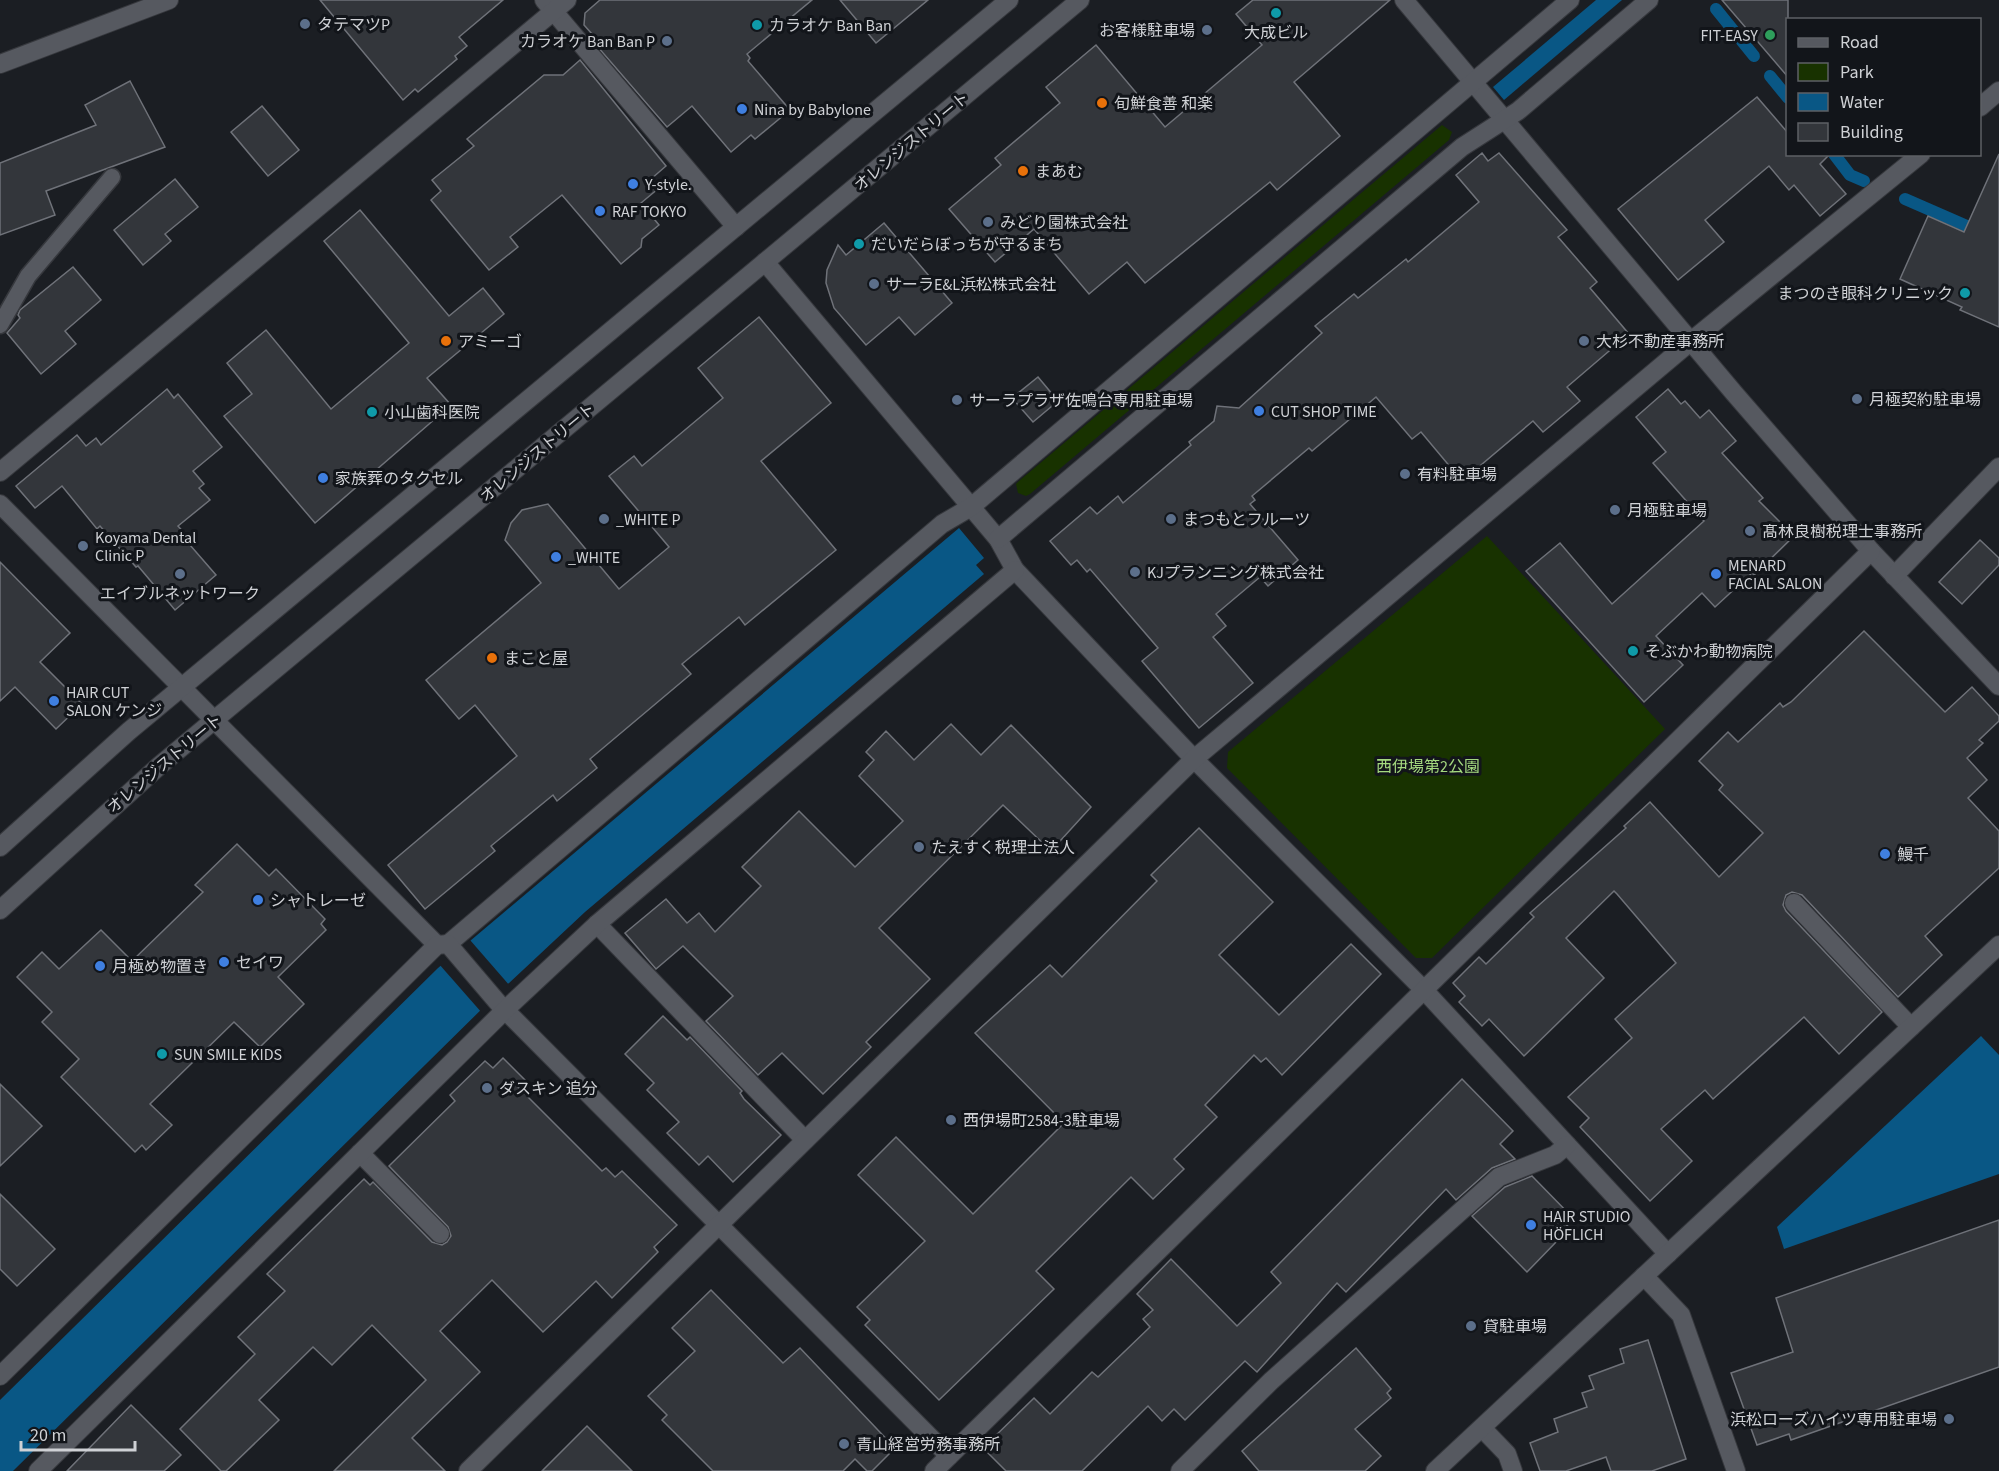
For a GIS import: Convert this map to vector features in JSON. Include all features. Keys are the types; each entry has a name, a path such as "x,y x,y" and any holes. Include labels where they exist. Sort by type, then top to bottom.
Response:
{"street":[{"path":"0,64 169,0"},
{"path":"0,847 103,754 1009,0"},
{"name":"オレンジストリート","path":"0,910 99,819 214,721 1080,0"},
{"path":"1404,0 1506,119 1690,342 1871,551 1999,686"},
{"path":"0,1376 446,947 933,531 971,507 1570,0"},
{"path":"998,539 1462,147 1506,119 1649,0"},
{"path":"0,472 555,4 736,227"},
{"path":"1981,106 1999,91"},
{"path":"468,1471 1194,759 1690,342 1920,156"},
{"path":"765,262 998,539 1015,570 1194,759 1424,990 1668,1254"},
{"path":"1894,576 1999,467"},
{"path":"0,504 214,721 446,947 949,1456"},
{"path":"934,1471 1871,551"},
{"path":"38,1471 360,1153 502,1006 1015,570"},
{"path":"1794,903 1911,1027"},
{"path":"597,924 805,1140"},
{"path":"1435,1471 1999,945"},
{"path":"1180,1471 1271,1381 1499,1176 1555,1155 1567,1145"},
{"path":"360,1153 440,1233"},
{"path":"1644,1276 1681,1315 1736,1471"},
{"path":"1482,1428 1507,1454 1513,1471"}],"lane":[{"path":"0,324 28,276 112,177"}],"green space":[{"path":"1442,125 1452,132 1449,140 1030,494 1026,496 1018,493 1016,484 1019,481"},
{"name":"西伊場第2公園","path":"1487,536 1665,729 1432,958 1416,958 1227,768 1228,752"}],"water":[{"path":"1596,0 1622,0 1504,100 1493,87"},
{"path":"959,528 984,558 976,565 984,574 585,912 494,997 13,1471 0,1471 0,1400 438,968"},
{"path":"1981,1036 1999,1055 1999,1174 1784,1249 1777,1227"}],"pier":[{"path":"470,940 510,986 482,1013 439,964"}],"building":[{"path":"320,0 503,0 459,37 467,46 455,56 457,59 418,92 415,89 403,100"},
{"path":"600,0 812,0 747,54 750,58 748,61 790,110 755,139 751,135 731,152 692,106 667,127 597,46 600,43 584,25 585,13"},
{"path":"840,0 928,0 876,43"},
{"path":"1253,0 1390,0 1294,82 1340,136 1277,190 1270,182 1145,283 1127,262 1089,294 1034,229 995,262 949,209 1001,165 995,158 1060,103 1046,87 1096,45 1165,127 1262,45 1236,14"},
{"name":"FIT-EASY","path":"1722,0 1788,0 1786,75"},
{"path":"580,60 666,166 651,179 659,188 641,203 659,225 642,239 641,247 621,264 562,195 510,237 518,247 489,270 431,200 441,191 432,180 474,146 467,139 544,75 563,75"},
{"path":"130,81 165,147 46,191 55,215 0,235 0,163 96,125 85,105"},
{"path":"1757,97 1786,131 1786,156 1828,156 1820,164 1846,194 1820,216 1794,185 1789,190 1769,166 1705,220 1724,242 1678,280 1618,209"},
{"path":"262,106 299,150 268,176 231,132"},
{"path":"1482,153 1488,161 1499,153 1567,230 1558,237 1597,282 1590,288 1629,334 1567,387 1580,401 1543,432 1533,421 1462,481 1421,432 1412,439 1376,397 1312,451 1309,448 1252,496 1255,500 1250,504 1298,560 1268,586 1260,577 1216,614 1226,626 1213,637 1253,683 1199,728 1142,661 1158,648 1090,569 1087,572 1077,560 1071,565 1050,541 1090,507 1097,514 1118,496 1123,503 1191,445 1189,442 1214,421 1217,406 1239,408 1322,333 1315,326 1354,294 1358,298 1406,259 1408,262 1479,202 1456,175"},
{"name":"まつのき眼科クリニック","path":"1999,154 1999,327 1960,310 1962,307 1900,279 1928,216 1964,232"},
{"path":"175,179 198,207 165,234 171,241 143,265 114,230"},
{"path":"360,210 449,316 483,288 504,314 427,378 451,405 315,523 224,416 252,394 227,363 266,330 331,409 409,343 324,241"},
{"path":"884,223 952,303 915,335 899,317 866,345 834,308 826,283 827,270 838,245 846,255"},
{"path":"73,267 101,300 65,331 76,344 41,374 7,333 20,318 18,315 20,310"},
{"path":"759,317 831,403 761,461 836,550 745,625 739,617 682,664 691,674 590,759 597,768 557,801 553,795 491,846 495,851 425,909 388,865 517,756 475,705 459,719 426,680 541,583 505,540 511,523 522,510 548,504 619,589 669,547 609,476 634,456 642,466 723,398 698,368"},
{"path":"1038,377 1058,401 1033,422 1012,398"},
{"path":"167,389 174,398 178,394 222,447 193,471 204,484 199,488 210,500 178,526 186,535 183,537 216,575 175,610 100,526 97,529 62,486 35,508 16,486 77,435 86,446 96,438 101,445"},
{"path":"1668,389 1681,404 1685,401 1700,418 1709,410 1736,441 1722,453 1763,498 1759,501 1794,536 1754,575 1752,573 1715,607 1702,593 1656,636 1683,665 1644,702 1526,571 1560,543 1612,604 1704,521 1653,463 1666,452 1636,417"},
{"path":"1980,540 1999,558 1999,565 1962,604 1939,582"},
{"path":"0,562 70,633 40,662 82,704 56,729 15,687 0,701"},
{"path":"1864,631 1945,712 1972,687 1999,716 1999,721 1979,740 1983,743 1967,758 1987,780 1968,798 1999,831 1999,868 1925,936 1942,955 1898,997 1802,895 1792,892 1786,895 1783,905 1786,911 1882,1012 1839,1054 1804,1017 1713,1099 1705,1090 1661,1129 1692,1161 1650,1201 1580,1127 1589,1118 1568,1097 1632,1038 1615,1019 1676,963 1617,894 1614,891 1566,938 1604,978 1524,1056 1489,1019 1482,1026 1459,1002 1465,996 1453,983 1479,957 1486,964 1534,917 1530,913 1626,828 1624,826 1650,802 1719,877 1763,833 1719,790 1723,785 1699,761 1728,732 1738,742 1780,703 1783,707 1791,702"},
{"path":"951,724 981,755 1011,725 1091,807 1051,851 1003,805 879,928 930,979 866,1042 871,1047 823,1094 782,1053 758,1075 706,1021 733,996 683,946 656,969 625,933 666,899 687,923 699,913 715,932 761,886 742,867 799,811 855,867 903,821 859,776 874,760 866,752 886,731 914,760"},
{"path":"1199,828 1273,902 1219,955 1279,1015 1351,944 1381,974 1282,1075 1266,1058 1261,1062 1254,1055 1205,1105 1217,1117 1174,1159 1184,1169 1153,1199 1131,1177 1036,1271 1054,1289 939,1400 865,1325 870,1320 857,1307 925,1241 858,1175 896,1137 973,1214 1064,1123 975,1033 1050,965 1062,977 1157,881 1151,875"},
{"path":"237,844 269,876 276,869 325,919 321,924 326,930 278,977 304,1004 260,1047 234,1022 150,1104 172,1125 146,1150 142,1145 135,1152 61,1077 79,1059 42,1022 52,1012 17,977 42,952 59,969 101,930 132,961 203,892 195,885"},
{"path":"663,1016 687,1040 690,1037 742,1091 740,1093 744,1099 781,1135 733,1182 708,1156 699,1165 667,1133 679,1122 647,1090 654,1083 625,1054"},
{"path":"503,1058 525,1080 518,1087 602,1171 606,1168 615,1177 622,1171 677,1225 654,1247 658,1252 612,1298 596,1281 543,1332 492,1280 440,1331 480,1372 412,1438 445,1471 334,1471 426,1380 372,1325 332,1365 313,1347 259,1400 279,1420 226,1471 221,1471 180,1429 255,1354 238,1337 285,1291 267,1274 364,1179 370,1185 373,1182 432,1242 442,1245 447,1242 451,1236 448,1227 389,1166 455,1101 450,1095 485,1061 493,1068"},
{"path":"1462,1079 1513,1131 1500,1144 1515,1159 1492,1168 1456,1200 1446,1189 1346,1292 1337,1283 1257,1372 1245,1361 1185,1420 1174,1409 1162,1421 1148,1406 1082,1471 1006,1471 983,1448 1034,1398 1050,1414 1092,1372 1098,1377 1150,1327 1143,1319 1153,1310 1137,1294 1171,1259 1237,1326 1281,1283 1271,1272"},
{"path":"0,1084 42,1126 0,1166"},
{"path":"1532,1176 1574,1219 1555,1237 1558,1240 1527,1272 1472,1216 1505,1187"},
{"path":"0,1194 55,1249 17,1286 0,1269"},
{"path":"1999,1220 1999,1367 1791,1440 1789,1434 1757,1445 1731,1373 1793,1352 1776,1298"},
{"path":"711,1290 783,1363 800,1348 895,1448 872,1471 867,1471 855,1459 843,1471 713,1471 662,1420 667,1415 648,1396 695,1351 672,1328"},
{"path":"1648,1340 1686,1459 1652,1471 1611,1471 1606,1457 1566,1471 1540,1471 1530,1443 1558,1432 1554,1419 1587,1407 1582,1393 1594,1389 1589,1376 1624,1363 1620,1349"},
{"path":"1356,1348 1391,1389 1387,1393 1391,1398 1355,1429 1381,1456 1365,1471 1259,1471 1242,1451"},
{"path":"131,1405 181,1455 164,1471 67,1471"},
{"path":"587,1426 632,1471 542,1471"}],"waterway":[{"path":"1716,9 1754,56"},
{"path":"1770,76 1786,96"},
{"path":"1836,156 1850,175 1864,181"},
{"path":"1905,199 1999,240"}],"place":[{"name":"大成ビル","path":"1276,13"},
{"name":"タテマツP","path":"305,24"},
{"name":"カラオケ Ban Ban","path":"757,25"},
{"name":"お客様駐車場","path":"1207,30"},
{"name":"FIT-EASY","path":"1770,35"},
{"name":"カラオケ Ban Ban P","path":"667,41"},
{"name":"旬鮮食善 和楽","path":"1102,103"},
{"name":"Nina by Babylone","path":"742,109"},
{"name":"まあむ","path":"1023,171"},
{"name":"Y-style.","path":"633,184"},
{"name":"RAF TOKYO","path":"600,211"},
{"name":"みどり園株式会社","path":"988,222"},
{"name":"だいだらぼっちが守るまち","path":"859,244"},
{"name":"サーラE&L浜松株式会社","path":"874,284"},
{"name":"まつのき眼科クリニック","path":"1965,293"},
{"name":"アミーゴ","path":"446,341"},
{"name":"大杉不動産事務所","path":"1584,341"},
{"name":"月極契約駐車場","path":"1857,399"},
{"name":"サーラプラザ佐鳴台専用駐車場","path":"957,400"},
{"name":"CUT SHOP TIME","path":"1259,411"},
{"name":"小山歯科医院","path":"372,412"},
{"name":"有料駐車場","path":"1405,474"},
{"name":"家族葬のタクセル","path":"323,478"},
{"name":"月極駐車場","path":"1615,510"},
{"name":"_WHITE P","path":"604,519"},
{"name":"まつもとフルーツ","path":"1171,519"},
{"name":"髙林良樹税理士事務所","path":"1750,531"},
{"name":"Koyama Dental Clinic P","path":"83,546"},
{"name":"_WHITE","path":"556,557"},
{"name":"KJプランニング株式会社","path":"1135,572"},
{"name":"エイブルネットワーク","path":"180,574"},
{"name":"MENARD FACIAL SALON","path":"1716,574"},
{"name":"そぶかわ動物病院","path":"1633,651"},
{"name":"まこと屋","path":"492,658"},
{"name":"HAIR CUT SALON ケンジ","path":"54,701"},
{"name":"たえすく税理士法人","path":"919,847"},
{"name":"鰻千","path":"1885,854"},
{"name":"シャトレーゼ","path":"258,900"},
{"name":"セイワ","path":"224,962"},
{"name":"月極め物置き","path":"100,966"},
{"name":"SUN SMILE KIDS","path":"162,1054"},
{"name":"ダスキン 追分","path":"487,1088"},
{"name":"西伊場町2584-3駐車場","path":"951,1120"},
{"name":"HAIR STUDIO HÖFLICH","path":"1531,1225"},
{"name":"貸駐車場","path":"1471,1326"},
{"name":"浜松ローズハイツ専用駐車場","path":"1949,1419"},
{"name":"青山経営労務事務所","path":"844,1444"}]}
